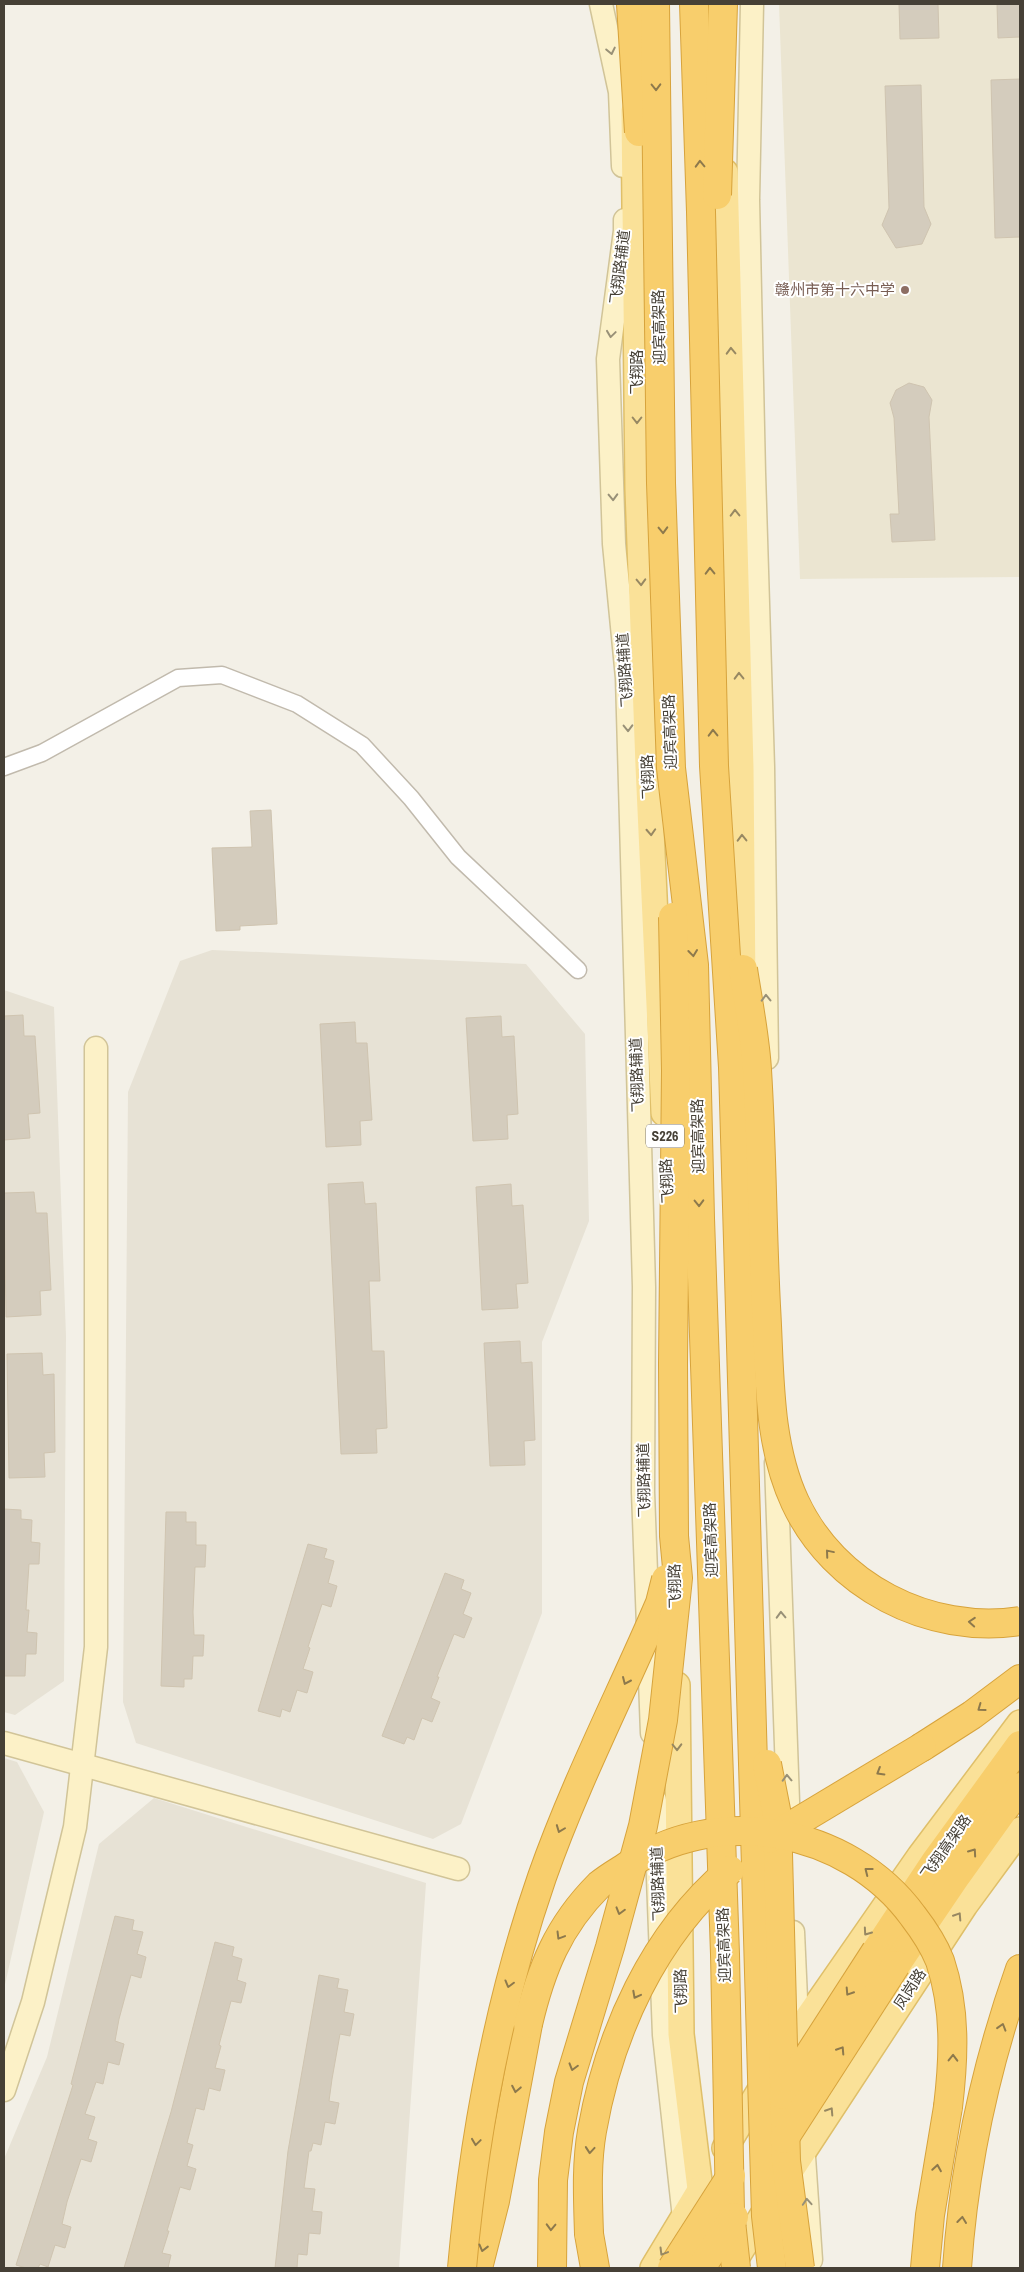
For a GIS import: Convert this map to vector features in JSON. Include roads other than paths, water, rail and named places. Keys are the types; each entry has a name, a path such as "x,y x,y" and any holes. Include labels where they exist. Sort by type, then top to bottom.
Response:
{"highway":[{"path":"632,4 661,483"},
{"name":"迎宾高架路","path":"655,4 661,483 671,768 694,965 700,1218 725,1954 730,2212 736,2268"},
{"path":"694,4 708,478 714,766 733,1067 740,1363 752,1687 766,2216 772,2268"},
{"path":"708,478 723,4"},
{"path":"714,766 757,1068 761,1212 771,1401 782,1465 794,1501 810,1530 835,1560 863,1584 893,1602 953,1621 985,1623 1020,1621"},
{"path":"552,2268 553,2180 559,2132 577,2055 643,1826 662,1720 678,1578 674,1536 673,1364 676,1071 671,768"},
{"path":"462,2268 468,2196 479,2120 513,1968 543,1876 575,1793 660,1603 674,1536"},
{"path":"595,2268 589,2234 587,2184 592,2133 604,2075 627,2011 654,1961 686,1915 717,1880 755,1848 816,1809 922,1747 972,1715 1020,1679"},
{"path":"752,1687 778,1815 786,2161 800,2268"},
{"name":"飞翔高架路","path":"886,1958 935,1862 1020,1745"},
{"name":"飞翔高架路","path":"886,1958 957,1875 1020,1787"},
{"path":"478,2268 495,2201 536,1992 547,1958 562,1932 580,1906 601,1884 633,1861 660,1846 684,1839 732,1830 761,1831 796,1837 831,1848 853,1860 902,1900 921,1927 939,1960 950,1998 954,2033 953,2067 930,2215 925,2268"},
{"path":"672,2268 886,1958"},
{"path":"701,2268 886,1958"},
{"path":"957,2268 968,2170 981,2104 1020,1969"}],"main road":[{"name":"飞翔路","path":"632,4 638,489 648,766 671,1278 681,2034 700,2190 706,2268"},
{"path":"716,4 727,215 741,759 746,1275 779,2058 780,2187 787,2268"},
{"path":"653,2268 779,2058 920,1856 1020,1723"},
{"name":"凤岗路","path":"730,2268 780,2187 965,1905 1020,1830"}],"street":[{"name":"飞翔路辅道","path":"601,4 620,92 626,231 608,359 614,544 627,678 644,1287 643,1492 664,2035 689,2268"},
{"path":"752,4 748,200 763,767 769,1272 798,2031 812,2268"},
{"path":"4,767 42,753 178,678 222,674 297,704 362,745 411,798 458,857 578,970"},
{"path":"4,2090 33,2002 74,1827 96,1647 96,1048"},
{"path":"4,1743 458,1869"}],"place":[{"name":"赣州市第十六中学","path":"905,290"}]}
